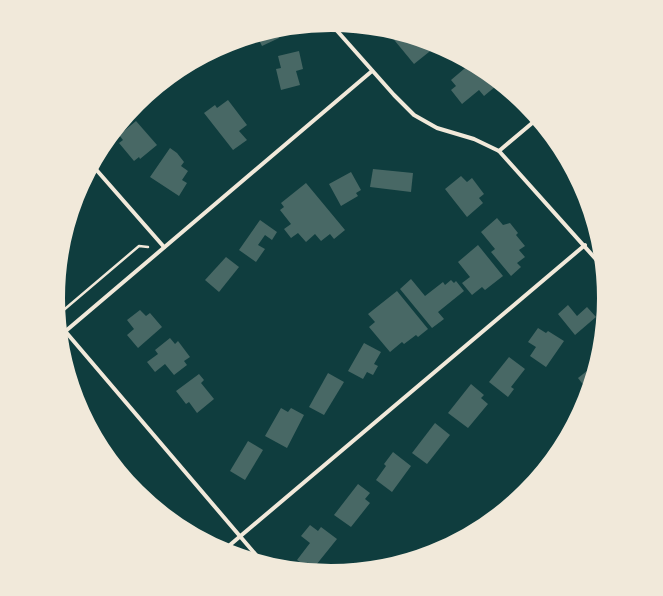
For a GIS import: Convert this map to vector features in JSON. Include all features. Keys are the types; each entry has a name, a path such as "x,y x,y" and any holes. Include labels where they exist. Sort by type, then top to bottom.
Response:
{"street":[{"path":"337,31 372,71 414,115 437,128 474,139 499,152 595,257"},
{"path":"67,330 372,71"},
{"path":"499,152 533,123"},
{"path":"97,170 164,247"},
{"path":"230,545 585,245"},
{"path":"67,333 255,554"}],"path":[{"path":"65,309 139,246 148,247"}],"building":[{"path":"278,36 279,38 262,46 259,41"},
{"path":"393,38 431,50 414,64"},
{"path":"299,51 303,69 296,71 300,85 281,90 276,69 281,68 278,56"},
{"path":"466,67 495,87 484,96 479,90 462,104 451,90 456,86 451,80"},
{"path":"228,100 247,125 239,131 247,140 233,150 204,113 215,105 217,108"},
{"path":"136,121 157,145 140,159 139,157 134,161 119,143 123,140 120,136"},
{"path":"170,148 177,153 184,162 181,166 188,171 182,180 187,183 179,196 150,177"},
{"path":"373,169 413,173 411,192 370,187"},
{"path":"351,172 361,190 356,193 358,196 341,206 329,184"},
{"path":"461,176 467,182 472,178 484,194 479,198 483,203 467,217 445,189"},
{"path":"306,183 345,230 334,239 330,234 321,241 315,234 306,242 298,233 291,238 284,229 291,224 280,210 284,207 281,203"},
{"path":"497,218 503,225 510,223 518,233 516,235 525,246 519,250 525,257 517,263 521,267 511,276 491,252 495,249 481,232"},
{"path":"260,220 277,232 272,240 265,235 258,245 265,249 256,262 239,250"},
{"path":"478,245 503,276 485,290 482,287 472,295 462,283 470,277 458,262"},
{"path":"226,257 239,267 219,292 205,280"},
{"path":"411,279 425,296 443,282 445,285 451,280 454,283 456,281 464,291 438,312 444,319 432,328 400,289"},
{"path":"397,291 428,329 418,337 416,335 404,344 402,342 390,352 369,327 375,322 368,314"},
{"path":"568,305 577,316 587,307 596,317 575,335 558,314"},
{"path":"140,310 146,316 150,313 162,327 138,348 127,335 134,329 127,320"},
{"path":"538,328 546,333 548,331 564,341 546,367 530,356 536,347 528,342"},
{"path":"170,338 175,344 178,341 190,357 184,361 187,365 174,375 165,364 155,372 147,362 158,354 155,350"},
{"path":"364,343 381,352 374,364 378,366 373,375 367,372 363,379 348,371"},
{"path":"509,357 525,369 511,387 514,389 508,397 489,382"},
{"path":"588,370 584,385 578,378"},
{"path":"328,373 344,382 324,415 309,407"},
{"path":"199,374 204,380 201,383 214,399 197,413 189,402 186,404 176,391"},
{"path":"471,384 484,395 481,398 488,404 468,428 448,413"},
{"path":"281,408 288,412 291,408 304,415 287,448 265,436"},
{"path":"435,423 450,435 427,464 412,453"},
{"path":"248,441 263,450 245,480 230,471"},
{"path":"393,452 411,466 392,492 376,480 386,466 384,464"},
{"path":"358,484 370,493 365,499 370,503 351,527 334,515"},
{"path":"310,525 318,531 321,527 337,539 317,564 302,563 297,560 310,543 301,536"}]}
